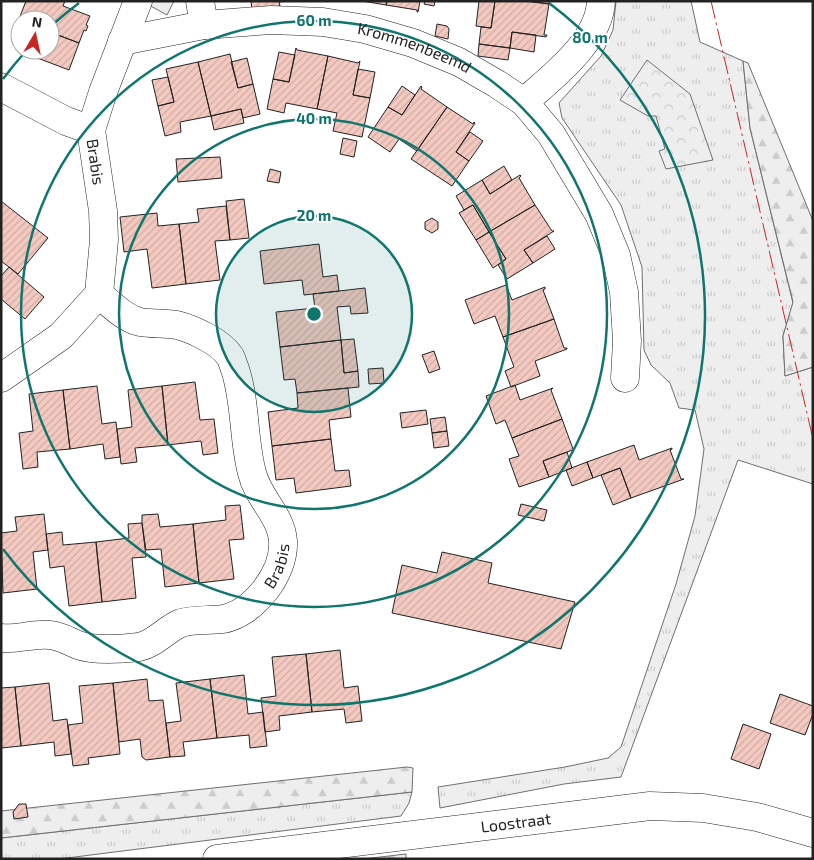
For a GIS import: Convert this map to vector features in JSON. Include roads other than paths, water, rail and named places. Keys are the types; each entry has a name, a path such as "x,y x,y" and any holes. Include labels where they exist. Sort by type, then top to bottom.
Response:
{"street":[{"path":"91,130 103,92 138,1"},
{"path":"524,102 566,64 585,42 598,20 602,1"},
{"name":"Krommenbeemd","path":"122,41 202,13 271,20 323,22 366,29 413,43 459,62 524,102 551,134 571,165 600,214 616,255 624,292 627,340 625,378"},
{"name":"Brabis","path":"1,87 66,121 91,130 104,221 99,294 118,310 138,321 178,326 206,336 230,355 240,384 252,475 261,496 280,524 283,542 281,561 255,603 245,611 224,619 184,622 140,646 93,649 79,646 65,638 49,635 1,638"},
{"path":"1,378 61,336 99,294"},
{"name":"Loostraat","path":"217,859 650,806 703,808 757,817 813,833"}]}
